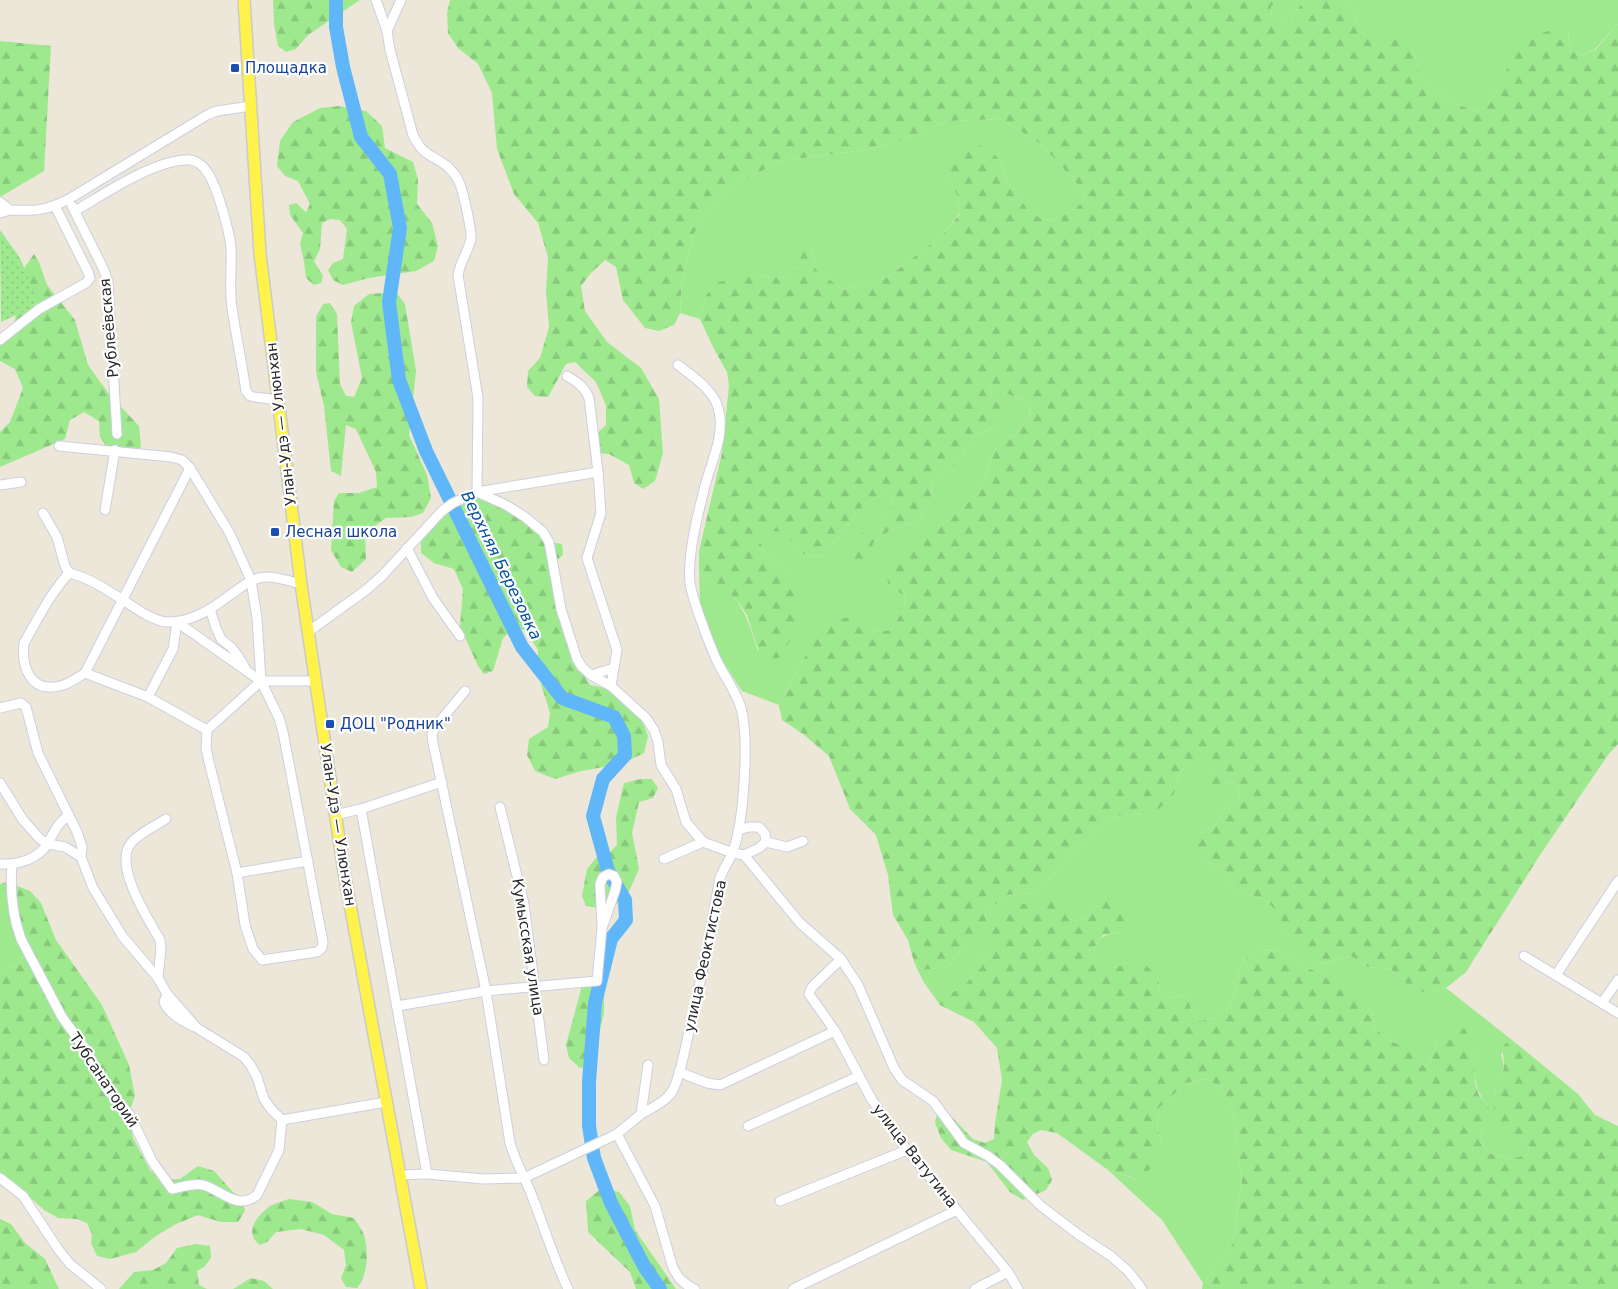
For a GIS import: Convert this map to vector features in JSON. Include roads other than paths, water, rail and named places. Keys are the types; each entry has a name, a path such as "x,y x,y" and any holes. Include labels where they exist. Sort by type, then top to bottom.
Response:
{"main road":[{"name":"Улан-Удэ — Улюнхан","path":"244,0 260,254 301,584 344,872 421,1289"}],"street":[{"path":"376,0 387,31 390,50 413,135 418,146 427,155 447,166 459,182 472,236 459,267 458,276 478,398 477,492"},
{"path":"387,31 401,0"},
{"path":"0,213 10,210 43,210 55,206 207,115 217,111 251,106"},
{"path":"75,211 149,170 168,163 186,160 197,162 212,179 229,232 232,308 246,391 254,397 279,400"},
{"name":"Рублеёвская","path":"69,199 108,282 117,434"},
{"path":"0,202 10,210"},
{"name":"Рублеёвская","path":"0,340 39,309 86,283 90,278 55,206"},
{"name":"улица Феоктистова","path":"400,1175 427,1174 484,1179 524,1178 617,1134 641,1114 669,1096 674,1089 698,995 720,878 733,853 738,830 745,772 743,719 740,706 717,662 696,609 690,582 691,550 705,487 720,436 721,418 715,400 704,386 678,366"},
{"path":"567,376 580,384 589,398 601,513 588,558 616,644 617,656 611,686"},
{"path":"59,446 171,457 182,460 190,468 229,532 251,580 257,618 260,681"},
{"path":"105,510 115,450"},
{"path":"69,573 49,599 24,644 24,663 28,675 36,683 49,688 61,686 85,673 190,468"},
{"path":"308,632 366,590 382,576 442,512 459,500 477,492 598,472"},
{"path":"0,485 21,482"},
{"path":"477,492 525,517 543,532 549,542 563,616 576,659 582,667 611,686 646,718 654,730 658,742 661,765 676,789 686,822 703,842 733,853 744,855 759,848 766,842"},
{"path":"43,514 57,537 65,566 69,573 90,580 122,601 165,622 177,622 192,618 210,609 251,580 266,577 301,584"},
{"path":"408,548 433,598 460,636"},
{"path":"210,609 221,639 238,656 245,670"},
{"path":"177,622 260,681 280,718 284,732 323,942 322,948 317,952 262,960 253,949 245,925 237,873 208,762 206,748 207,730 260,681 316,681"},
{"path":"148,697 173,649 177,622"},
{"path":"592,675 614,668"},
{"path":"85,673 148,697 207,730"},
{"path":"465,690 436,726 432,734 433,743 486,991 510,1142 513,1154 531,1194 568,1289"},
{"path":"0,708 21,703 26,707 38,753 80,840 81,856 93,888 118,929 158,978 167,994 197,1028 244,1058 251,1066 270,1109 282,1120 386,1102"},
{"path":"335,816 442,782"},
{"path":"0,783 27,825 40,839 48,844 65,847 81,856"},
{"name":"Кумысская улица","path":"500,807 524,904 544,1060"},
{"path":"361,809 427,1174"},
{"path":"0,864 12,864 36,856 48,844 58,823 69,815"},
{"path":"158,978 162,948 160,940 134,893 126,859 127,850 131,842 166,819"},
{"path":"738,830 759,827 765,834 766,842"},
{"path":"766,842 787,847 803,841"},
{"path":"664,859 703,842"},
{"path":"744,855 800,923 841,959 858,986 894,1068 902,1080 933,1101 964,1143 1000,1165 1041,1206 1128,1271 1142,1289"},
{"path":"237,873 308,861"},
{"name":"Тубсанаторий","path":"12,864 11,897 21,939 64,1022 86,1050 107,1089 130,1115 152,1161 172,1189 192,1184 202,1185 238,1201 251,1200 257,1195 278,1150 282,1120"},
{"path":"397,1006 486,991 593,982 597,980 602,928 600,884 603,877 608,874 614,876 617,882 616,891 602,928"},
{"path":"1556,975 1618,881"},
{"path":"1524,956 1618,1013"},
{"name":"улица Ватутина","path":"841,959 812,987 810,994 835,1032 872,1100 907,1150 1008,1272 1018,1289"},
{"path":"1602,1003 1618,980"},
{"path":"679,1072 707,1083 720,1085 835,1032"},
{"path":"641,1114 648,1065"},
{"path":"748,1126 859,1076"},
{"path":"617,1134 655,1206 678,1278 695,1289"},
{"path":"780,1201 907,1150"},
{"path":"0,1178 23,1196 70,1264 102,1289"},
{"path":"793,1289 957,1210"},
{"path":"974,1289 1008,1272"}],"waterway":[{"name":"Верхняя Березовка","path":"336,0 336,27 343,67 361,137 390,174 400,228 389,302 399,380 426,451 522,647 562,698 614,717 624,736 625,755 603,779 593,816 608,871 625,900 626,920 611,939 595,1003 589,1082 589,1126 594,1158 611,1203 644,1266 660,1289"}],"place":[{"name":"Площадка","path":"235,68"},
{"name":"Лесная школа","path":"275,532"},
{"name":"ДОЦ \"Родник\"","path":"330,724"}]}
